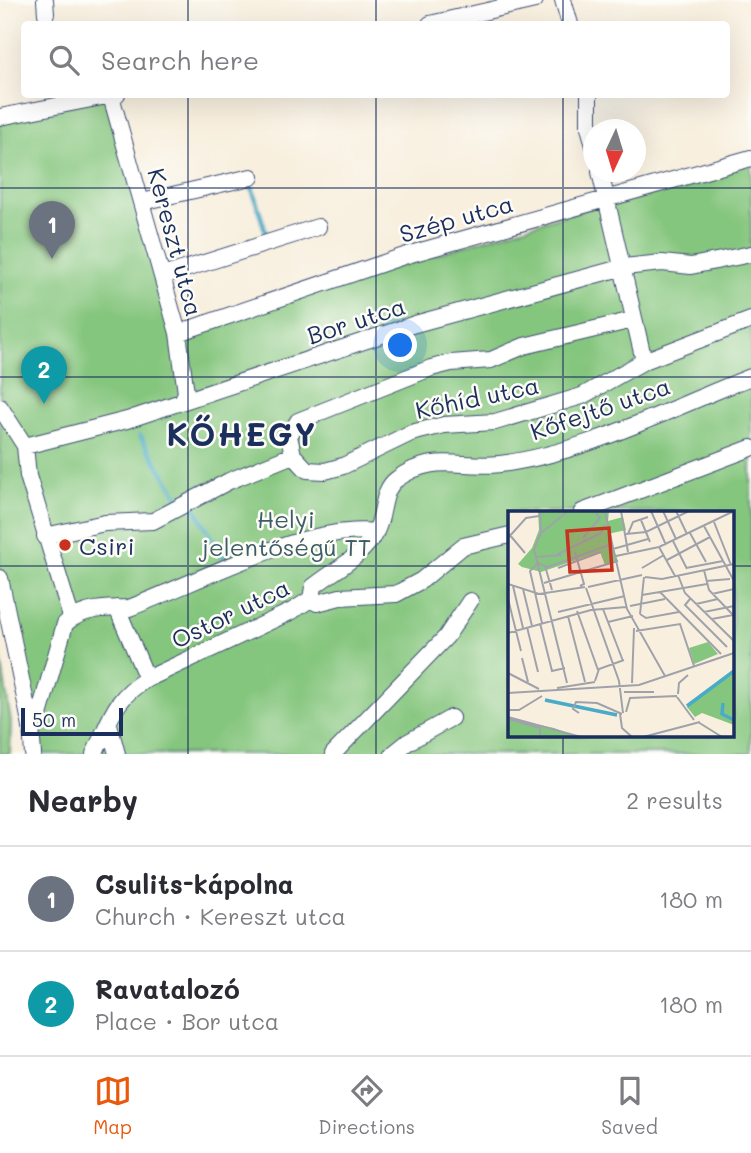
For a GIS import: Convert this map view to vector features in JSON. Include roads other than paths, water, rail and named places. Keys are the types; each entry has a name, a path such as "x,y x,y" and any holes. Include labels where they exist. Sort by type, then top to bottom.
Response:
{"street":[{"path":"443,21 535,0"},
{"path":"563,0 569,21"},
{"path":"0,117 98,98"},
{"name":"Kereszt utca","path":"115,98 178,333 186,393 182,401"},
{"path":"589,98 591,119"},
{"name":"Szép utca","path":"178,333 407,256 751,158"},
{"path":"142,202 251,177"},
{"path":"603,182 644,361"},
{"path":"163,276 318,227"},
{"name":"Bor utca","path":"24,446 127,420 415,324 624,267 662,263 691,266 751,254"},
{"path":"45,536 104,523 153,521 267,463 293,455 289,436 298,421 372,394 406,377 451,363 491,360 524,346 633,320"},
{"name":"Kőhíd utca","path":"293,455 313,472 343,466 411,433 444,425 495,422 582,396 644,361 751,320"},
{"name":"Kőfejtő utca","path":"376,532 389,487 416,468 451,461 501,464 575,447 751,377"},
{"path":"0,407 24,446 45,536 71,617"},
{"path":"587,511 751,448"},
{"path":"32,727 39,715 65,624 71,617 99,609 129,608 313,535 353,529 376,532 363,549 313,587 310,599"},
{"name":"Ostor utca","path":"94,754 116,703 128,690 147,679 292,611 310,599 317,603 340,597 396,594 422,580 463,545 508,535"},
{"path":"0,578 32,727 33,754"},
{"path":"333,754 446,637 470,601"},
{"path":"117,608 147,679"},
{"path":"393,754 452,718"},
{"path":"109,724 117,754"}],"waterway":[{"path":"250,181 268,240"},
{"path":"140,436 181,501"},
{"path":"194,506 226,562"}],"place":[{"name":"Csulits-kápolna","path":"52,259"},
{"name":"Ravatalozó","path":"44,404"},
{"name":"Csiri","path":"65,545"}],"district":[{"name":"KŐHEGY","path":"242,433"}],"park label":[{"name":"Helyi jelentőségű TT","path":"286,532"}]}
